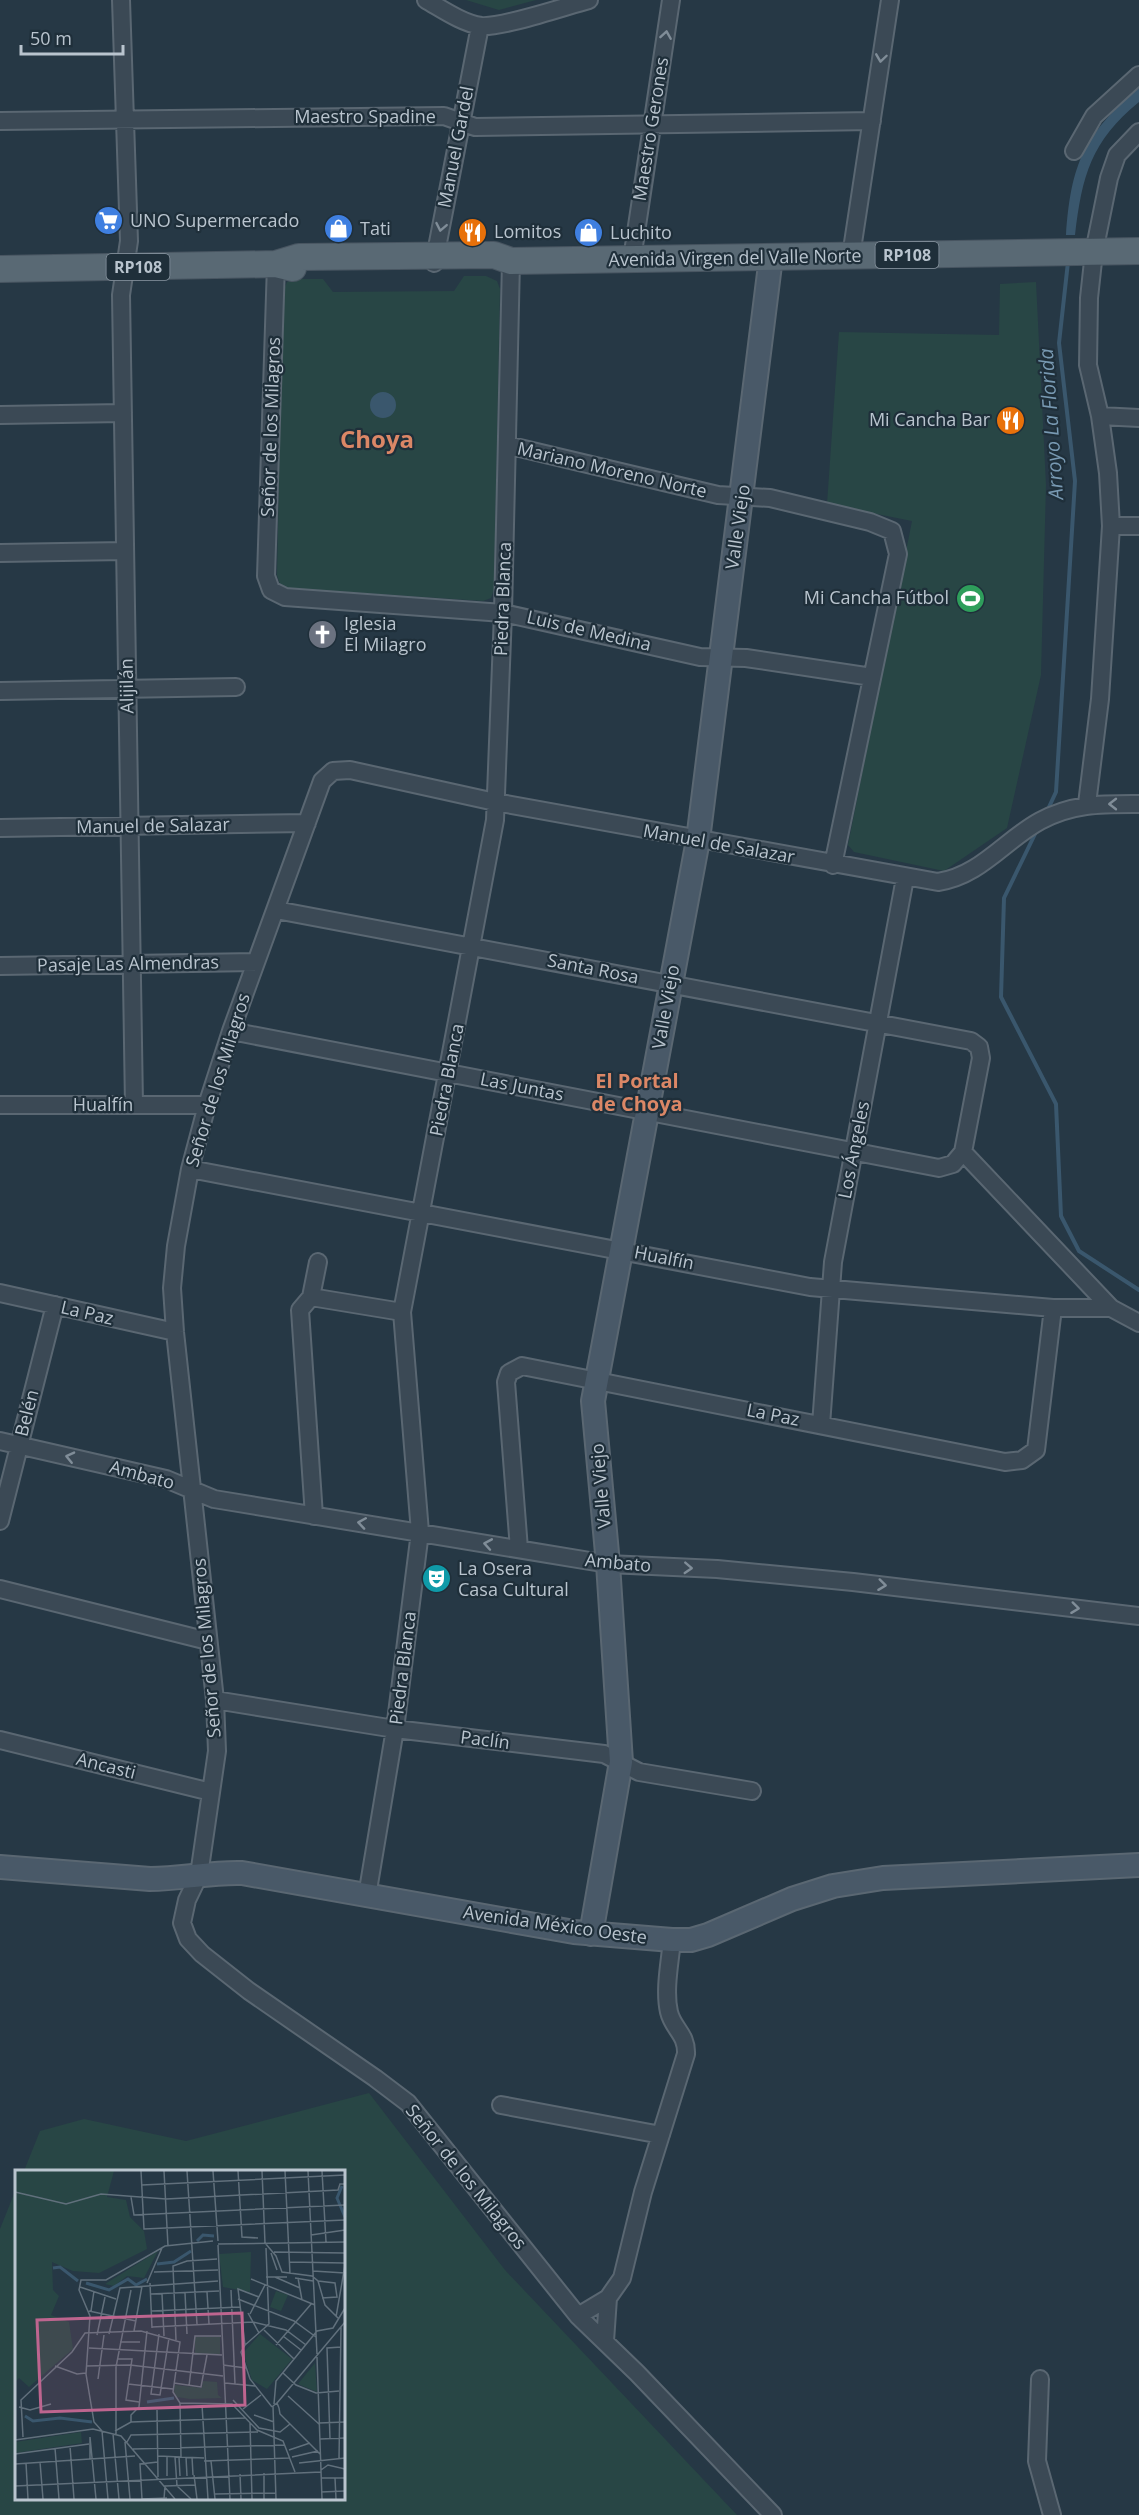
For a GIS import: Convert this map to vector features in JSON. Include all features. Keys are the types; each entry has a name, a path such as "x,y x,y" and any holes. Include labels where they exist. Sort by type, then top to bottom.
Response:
{"main road":[{"name":"Avenida Virgen del Valle Norte","path":"0,269 276,264 299,257 434,262 494,255 511,261 1139,251"}],"street":[{"name":"Alijilán","path":"121,0 129,241 121,296 134,1105"},
{"path":"426,0 480,26 499,24 590,0"},
{"name":"Maestro Gerones","path":"632,259 671,0"},
{"path":"851,256 890,0"},
{"name":"Manuel Gardel","path":"434,262 480,26"},
{"path":"1074,151 1094,116 1139,75"},
{"name":"Maestro Spadine","path":"0,121 444,116 475,128 872,121"},
{"path":"1087,804 1100,699 1111,526 1108,473 1100,416 1088,365 1088,252 1117,155 1139,132"},
{"name":"Valle Viejo","path":"591,1934 621,1762 608,1564 593,1401 698,840 771,257"},
{"name":"Piedra Blanca","path":"367,1896 395,1729 420,1532 402,1312 495,820 503,613 511,261"},
{"name":"Señor de los Milagros","path":"271,590 266,576 276,264"},
{"path":"0,415 123,413"},
{"path":"1100,416 1139,418"},
{"name":"Mariano Moreno Norte","path":"507,446 718,495 781,501 870,522 892,531 898,554 872,677"},
{"path":"1111,526 1139,526"},
{"path":"0,553 125,551"},
{"name":"Luis de Medina","path":"271,590 285,597 503,613 700,657 746,658 872,677"},
{"path":"833,865 872,677"},
{"path":"0,691 236,687"},
{"name":"Manuel de Salazar","path":"333,771 350,770 495,802 833,865 938,882 952,880 986,862 1040,821 1087,804 1139,804"},
{"name":"Señor de los Milagros","path":"333,771 322,781 231,1031 190,1169 176,1246 172,1288 175,1332 214,1700 217,1751 199,1875 187,1900 182,1923 188,1939 202,1954 249,1991 408,2103 578,2316 773,2515"},
{"name":"Manuel de Salazar","path":"0,828 307,823"},
{"name":"Los Ángeles","path":"821,1425 833,1262 905,878"},
{"name":"Santa Rosa","path":"276,910 473,945 971,1041 979,1047 981,1058 958,1158"},
{"name":"Pasaje Las Almendras","path":"0,966 256,962"},
{"name":"Las Juntas","path":"231,1031 939,1168 958,1158"},
{"name":"Hualfín","path":"0,1105 207,1106"},
{"path":"958,1158 1111,1308"},
{"name":"Hualfín","path":"190,1169 621,1249 810,1287 1053,1308 1111,1308 1139,1323"},
{"path":"314,1516 300,1310 311,1297 318,1262"},
{"name":"La Paz","path":"0,1293 175,1332"},
{"path":"311,1297 402,1312"},
{"name":"Belén","path":"0,1521 55,1305"},
{"name":"La Paz","path":"519,1549 506,1382 509,1373 522,1366 1005,1462 1022,1460 1036,1450 1053,1308"},
{"name":"Ambato","path":"0,1441 166,1479 214,1499 608,1564 717,1569 853,1582 1139,1616"},
{"path":"0,1589 208,1641"},
{"name":"Paclín","path":"214,1700 395,1729 604,1754 639,1772 752,1791"},
{"name":"Ancasti","path":"0,1740 211,1792"},
{"name":"Avenida México Oeste","path":"0,1867 150,1879 242,1873 591,1934 672,1941 691,1940 708,1935 792,1899 843,1884 894,1877 1139,1865"},
{"path":"578,2316 608,2298 622,2278 643,2192 686,2054 686,2042 669,2013 672,1941"},
{"path":"501,2105 661,2135"},
{"path":"605,2341 608,2298"},
{"path":"1040,2379 1037,2461 1052,2515"}],"green space":[{"path":"466,0 536,0 499,10"},
{"path":"464,276 486,276 497,281 500,289 494,589 491,598 483,601 288,588 280,584 277,575 283,292 287,282 296,279 323,279 333,292 454,291"},
{"name":"Mi Cancha Fútbol","path":"1036,282 1046,485 1041,675 1007,828 944,871 854,852 848,845 912,521 827,504 839,332 999,335 1000,284"},
{"path":"369,2093 505,2270 737,2515 0,2515 0,2229 15,2192 15,2500 345,2500 345,2170 24,2170 40,2131 84,2119 186,2141"}],"water":[{"path":"1139,88 1139,102 1110,131 1092,161 1081,195 1075,235 1066,235 1072,189 1084,152 1105,120"},
{"path":"383,392 392,396 396,405 392,414 383,418 374,414 370,405 374,396"}],"waterway":[{"name":"Arroyo La Florida","path":"1049,807 1056,792 1075,481 1059,343 1068,262"},
{"name":"Arroyo La Florida","path":"1035,834 1004,898 1001,997 1056,1104 1061,1216 1079,1251 1139,1290"}],"place":[{"name":"UNO Supermercado","path":"109,221"},
{"name":"Tati","path":"339,229"},
{"name":"Lomitos","path":"473,232"},
{"name":"Luchito","path":"589,233"},
{"name":"Mi Cancha Bar","path":"1011,420"},
{"name":"Mi Cancha Fútbol","path":"970,598"},
{"name":"Iglesia El Milagro","path":"323,634"},
{"name":"La Osera Casa Cultural","path":"437,1579"}],"district":[{"name":"Choya","path":"377,440"},
{"name":"El Portal de Choya","path":"637,1092"}]}
